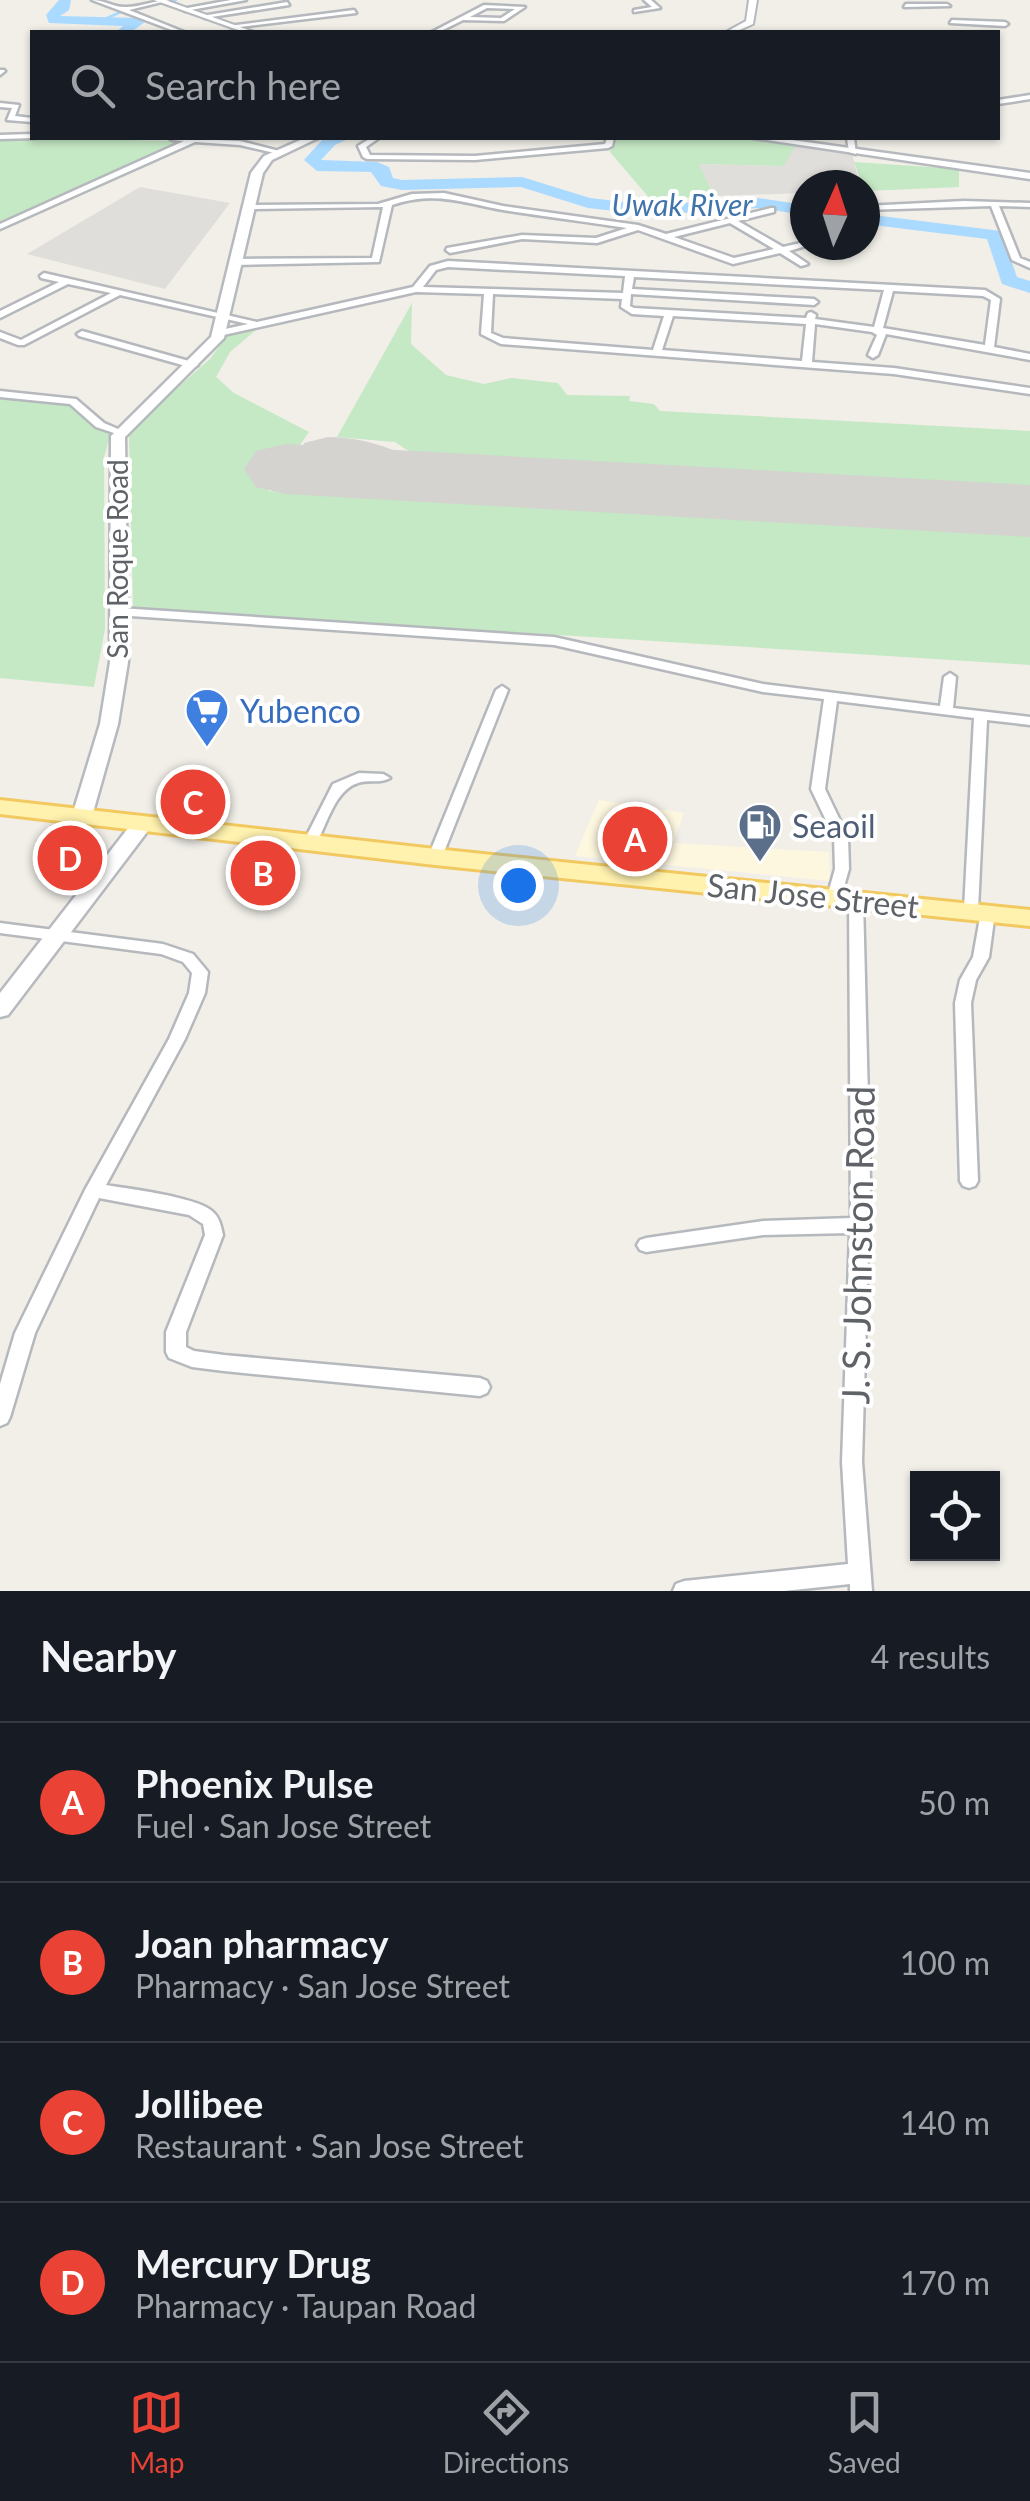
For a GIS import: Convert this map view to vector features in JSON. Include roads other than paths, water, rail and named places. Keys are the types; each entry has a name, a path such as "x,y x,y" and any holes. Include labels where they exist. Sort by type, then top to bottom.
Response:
{"main road":[{"path":"279,152 308,140"},
{"path":"771,140 1030,176"},
{"name":"San Roque Road","path":"82,816 116,689 120,612 117,440 120,432 193,364 219,333 260,166 279,152"},
{"name":"San Jose Street","path":"0,807 435,857 1030,918"},
{"path":"0,1008 143,823"}],"street":[{"path":"95,0 175,30"},
{"path":"123,10 163,0 244,30"},
{"path":"185,9 243,0"},
{"path":"636,12 658,8 646,0"},
{"path":"734,30 750,22 753,0"},
{"path":"205,16 287,4"},
{"path":"439,30 462,18 486,6 523,5 502,20 462,18"},
{"path":"906,6 1005,24"},
{"path":"920,14 948,11"},
{"path":"232,26 354,12"},
{"path":"1001,102 1006,98 1030,97"},
{"path":"30,98 17,106 10,118 30,120"},
{"path":"1001,102 1030,104"},
{"path":"0,104 17,106"},
{"path":"0,137 30,136"},
{"path":"0,227 192,140"},
{"path":"201,140 279,152"},
{"path":"372,140 362,146 367,156 476,158 608,146 610,140"},
{"path":"850,140 852,152"},
{"path":"248,207 388,204 412,196 444,195 503,208 638,227 733,261 790,248"},
{"path":"234,262 376,260 388,204"},
{"path":"994,204 1016,260 1030,265"},
{"path":"880,208 1030,206"},
{"path":"667,236 772,210"},
{"path":"731,220 804,264"},
{"path":"450,250 522,236 597,241 638,227"},
{"path":"416,289 433,268 448,264 994,296 989,349"},
{"path":"630,275 625,294 627,310 810,322 1030,357"},
{"path":"44,276 263,324"},
{"path":"0,315 68,281"},
{"path":"807,364 817,285"},
{"path":"219,333 416,289 814,302"},
{"path":"872,354 889,289"},
{"path":"488,292 486,334 495,340 894,371 1030,391"},
{"path":"0,335 21,343 118,294"},
{"path":"656,354 669,312"},
{"path":"82,334 193,364"},
{"path":"0,394 73,401 100,425 120,432"},
{"path":"120,612 529,638 576,644 763,688 1030,721"},
{"path":"946,710 950,677"},
{"path":"435,857 502,690"},
{"name":"J. S. Johnston Road","path":"830,697 818,789 842,836 860,1225 852,1462 860,1582"},
{"path":"969,1181 963,1004 968,980 980,957 981,714"},
{"path":"312,842 338,786 360,778 383,778"},
{"path":"0,928 164,949 188,958 200,972 197,993 177,1039 94,1190 25,1333 0,1417"},
{"path":"94,1190 190,1208 206,1213 212,1224 214,1235 176,1332 176,1352 192,1359 224,1363 480,1388"},
{"path":"646,1246 763,1228 860,1225"},
{"path":"684,1591 860,1582"}],"waterway":[{"name":"Uwak River","path":"65,0 64,7 53,15 54,20 138,22 125,30"},
{"path":"171,2 176,0"},
{"path":"129,10 160,3"},
{"path":"105,19 123,11"},
{"name":"Uwak River","path":"336,140 312,160 317,166 377,167 387,182 402,185 522,182 588,203 651,210 758,203 790,208"},
{"name":"Uwak River","path":"880,221 995,235 1009,280 1030,287"}],"place":[{"name":"Yubenco","path":"207,748"},
{"name":"Jollibee","path":"193,802"},
{"name":"Phoenix Pulse","path":"635,839"},
{"name":"Mercury Drug","path":"70,858"},
{"name":"Seaoil","path":"760,863"},
{"name":"Joan pharmacy","path":"263,873"}]}
